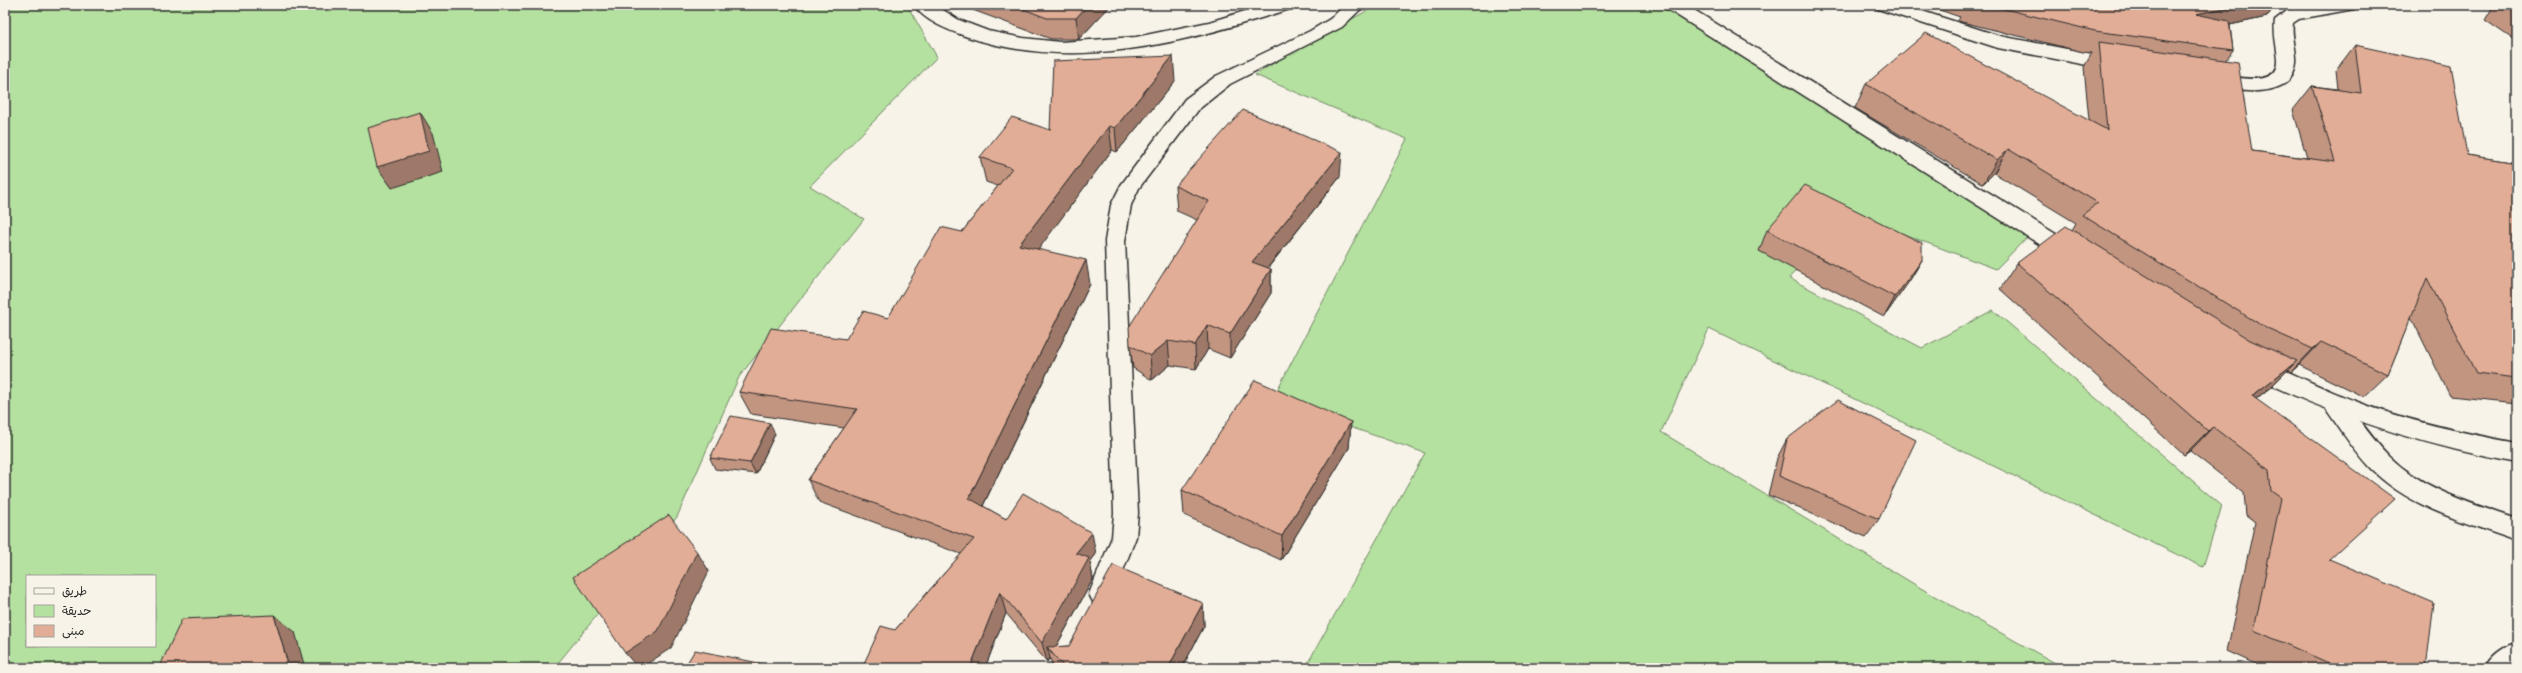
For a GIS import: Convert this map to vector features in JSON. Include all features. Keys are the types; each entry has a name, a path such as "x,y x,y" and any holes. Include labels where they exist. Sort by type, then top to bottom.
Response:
{"street":[{"path":"924,5 958,28 1008,43 1057,50 1101,47 1161,40 1235,21 1284,5"},
{"path":"1092,612 1118,556 1124,536 1126,513 1115,241 1121,205 1131,185 1192,104 1208,89 1316,36 1336,23 1356,5"},
{"path":"1673,5 2088,265"},
{"path":"1884,5 1998,42 2134,67"},
{"path":"2196,77 2251,84 2274,83 2284,76 2287,63 2282,31 2284,20 2294,14 2348,5"},
{"path":"2236,358 2285,384 2336,405 2426,435 2517,453"},
{"path":"2336,405 2365,446 2399,479 2457,509 2517,530"},
{"path":"2498,668 2517,654"}],"green space":[{"path":"5,5 907,5 937,57 810,186 864,219 739,377 677,517 554,668 5,668"},
{"path":"1378,5 1671,5 2035,229 1996,269 1848,213 1789,278 1922,348 1993,310 2222,506 2203,567 1709,329 1661,432 1929,593 2064,668 1305,668 1425,453 1272,400 1407,139 1255,75 1305,44"}],"building":[{"path":"1013,5 1088,5 1076,18 1047,18"},
{"path":"1988,5 2239,5 2196,14 2229,21 2233,50 2095,31"},
{"path":"1926,33 2107,130 2099,42 2238,62 2252,151 2335,162 2312,86 2361,93 2355,45 2451,66 2467,155 2517,163 2517,378 2476,373 2427,278 2388,374 2321,342 2313,349 2266,328 2082,215 2098,203 2008,149 1997,160 1866,84"},
{"path":"1173,56 1115,128 1109,126 1019,245 1086,260 969,498 1006,519 1023,493 1092,533 1076,553 1089,558 1042,643 1000,592 970,668 862,668 881,626 895,630 974,539 808,480 857,409 739,392 771,328 846,339 863,311 888,318 941,227 962,232 1012,168 980,157 1012,117 1050,130 1053,61"},
{"path":"1243,110 1342,152 1252,262 1271,269 1230,334 1207,325 1195,345 1168,341 1150,356 1130,345 1129,327 1209,201 1175,186"},
{"path":"420,112 429,151 377,167 368,128"},
{"path":"1805,185 1922,243 1922,260 1895,297 1767,230"},
{"path":"2066,226 2250,340 2297,361 2252,396 2395,499 2329,559 2434,603 2426,668 2340,668 2254,630 2281,498 2271,491 2269,470 2213,427 2208,431 2017,263"},
{"path":"1255,380 1351,422 1282,536 1182,490"},
{"path":"1838,400 1916,440 1879,519 1779,476 1787,439"},
{"path":"731,416 770,423 750,463 710,458"},
{"path":"669,515 697,552 658,631 625,653 573,577"},
{"path":"1113,565 1203,603 1168,668 1062,668 1063,666 1047,647 1069,646"},
{"path":"274,615 289,668 159,668 182,619"},
{"path":"695,650 783,668 684,668"}]}
